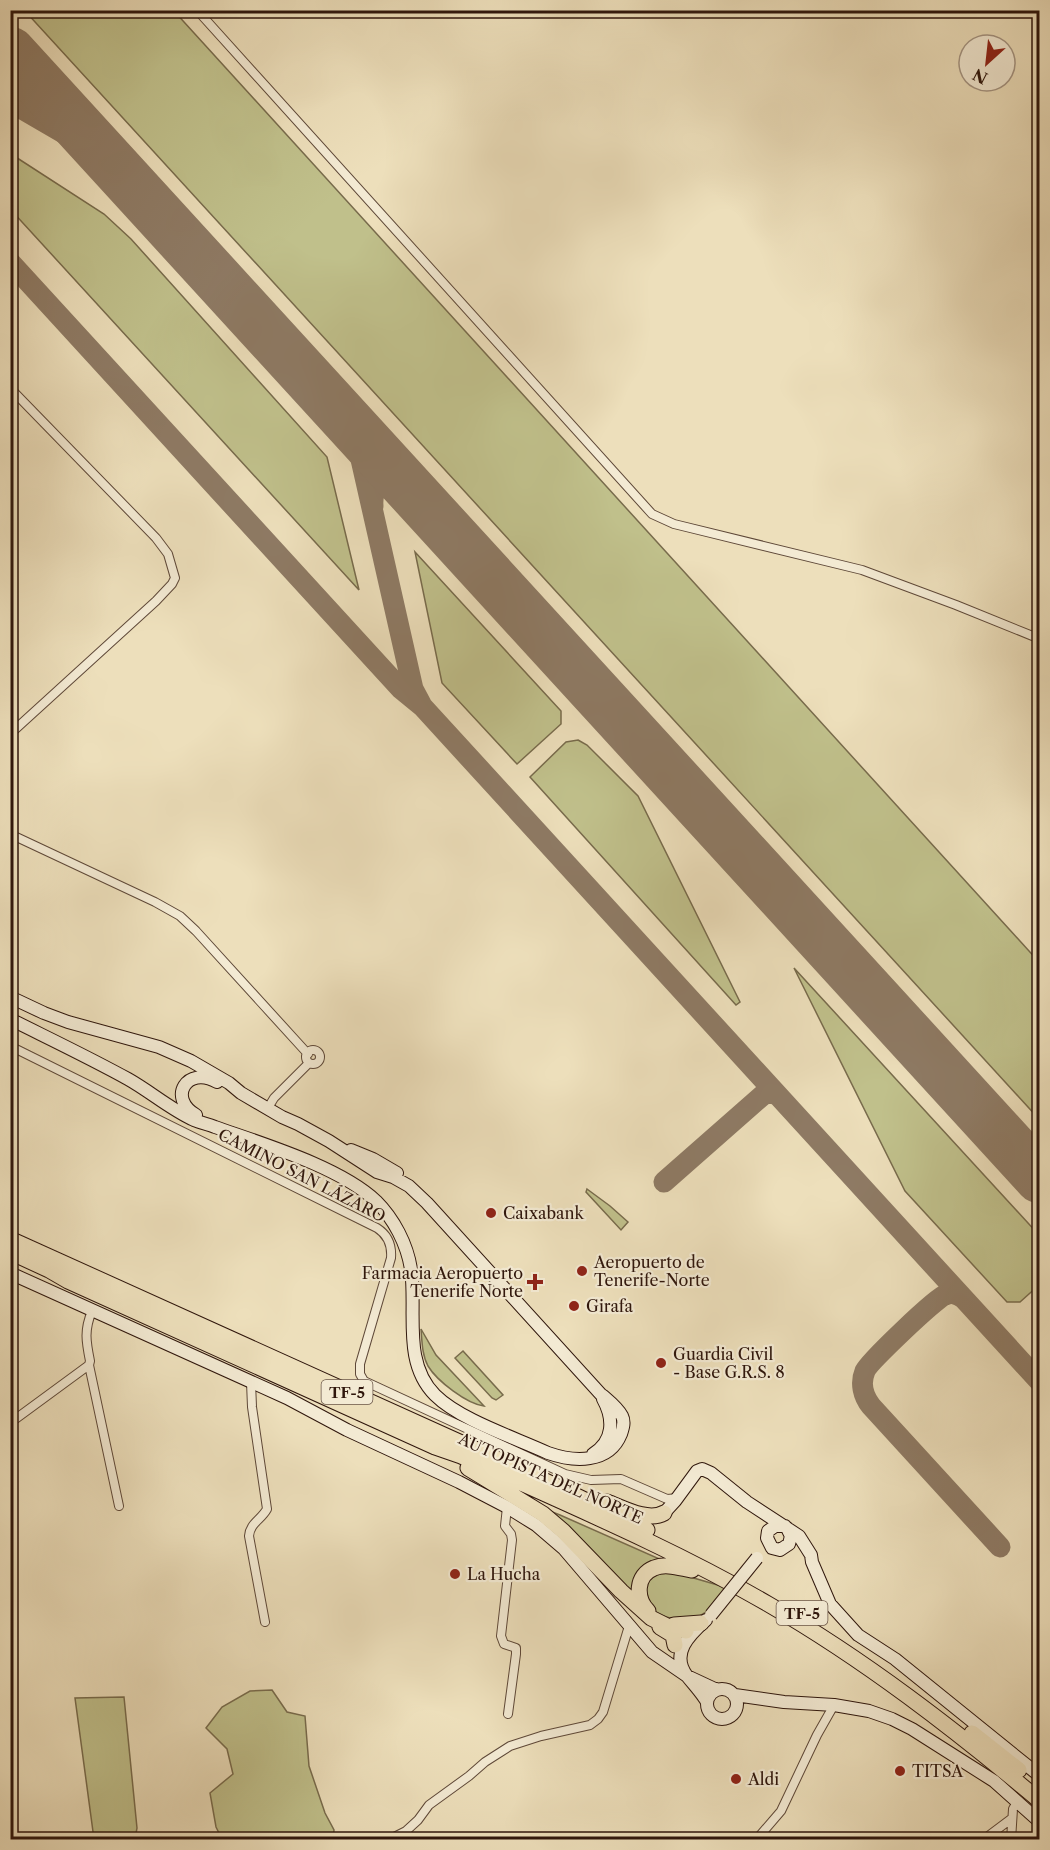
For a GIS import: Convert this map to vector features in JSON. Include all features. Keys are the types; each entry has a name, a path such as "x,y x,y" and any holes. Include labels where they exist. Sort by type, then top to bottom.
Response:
{"highway":[{"name":"AUTOPISTA DEL NORTE","path":"13,1242 68,1281 435,1447 462,1456 710,1573 795,1620 870,1669 911,1698 1040,1801"},
{"name":"AUTOPISTA DEL NORTE","path":"13,1242 539,1478 718,1566 798,1610 867,1655 1001,1755 1040,1788"},
{"path":"10,1260 46,1276 68,1281"},
{"path":"435,1447 543,1514 564,1531 621,1591 651,1618 669,1627 700,1624"},
{"path":"539,1478 648,1516 658,1516 664,1513"},
{"path":"700,1624 674,1624 650,1613 642,1605 639,1594 640,1583 645,1574 654,1568 668,1566 710,1573"},
{"path":"621,1591 625,1599 639,1613 673,1635 675,1645"}],"main road":[{"path":"10,997 68,1022 149,1044 178,1055 377,1172 393,1177 409,1186 601,1394 610,1416 609,1434 601,1448 583,1459 562,1458 466,1417 442,1401 428,1387 422,1377 414,1349 412,1286 408,1255 394,1224 375,1201 357,1187 283,1152 183,1114 131,1081 10,1019"},
{"path":"209,1124 184,1104 182,1092 187,1082 193,1078 204,1077 242,1093"},
{"path":"328,1142 367,1156 398,1174 418,1189 430,1207"},
{"path":"10,1273 287,1398 347,1430 507,1507 536,1525 564,1549 652,1652 687,1676 717,1690"},
{"path":"664,1513 678,1498 694,1474 702,1469 711,1473 747,1502 802,1540 811,1555 830,1605 858,1635 895,1659 1040,1776"},
{"path":"786,1527 775,1526 769,1529 766,1538 770,1546 777,1550 787,1547 804,1554 812,1562"},
{"path":"786,1527 791,1536 787,1547"},
{"path":"770,1546 700,1624 682,1646 679,1657 687,1676 707,1702 709,1712 716,1718 730,1717 737,1709 755,1704 784,1702"},
{"path":"652,1652 667,1650 700,1624"},
{"path":"669,1665 675,1645"},
{"path":"707,1702 710,1694 726,1689 735,1695 784,1702 834,1705 869,1711 892,1719 912,1729 986,1776 1040,1822"},
{"path":"735,1695 737,1709"}],"street":[{"path":"197,10 652,514 667,522 862,570 1040,639"},
{"path":"10,388 156,538 168,554 175,578 156,601 10,734"},
{"path":"10,834 155,902 180,916 196,931 308,1058 268,1108"},
{"name":"CAMINO SAN LÁZARO","path":"10,1046 300,1189 385,1234 391,1247 391,1258 360,1364 360,1374 364,1381 565,1474 591,1480 621,1479 655,1495 667,1499 678,1498"},
{"path":"92,1311 86,1323 85,1334 90,1361 88,1365 119,1506"},
{"path":"10,1422 88,1365"},
{"path":"251,1382 252,1407 267,1509 252,1525 249,1536 265,1622"},
{"path":"655,1495 662,1504 664,1513"},
{"path":"507,1507 505,1526 512,1540 501,1635 504,1644 516,1648 508,1714"},
{"path":"388,1839 406,1831 429,1805 469,1776 484,1761 510,1746 541,1736 590,1725 598,1719 603,1712 629,1626"},
{"path":"623,1647 639,1638"},
{"path":"756,1839 781,1811 834,1705"},
{"path":"1011,1839 1011,1819 1017,1802"},
{"path":"982,1839 1011,1819"}],"green space":[{"path":"25,11 174,11 1039,962 1039,1119"},
{"path":"11,154 104,214 131,239 327,457 359,590 11,210"},
{"path":"415,552 561,711 561,724 517,764 442,683"},
{"path":"578,740 587,745 638,796 740,1002 736,1005 530,777 566,742"},
{"path":"794,968 1039,1235 1039,1285 1020,1302 1007,1302 905,1191"},
{"path":"587,1189 628,1222 621,1230 586,1192"},
{"path":"421,1329 436,1355 484,1406 461,1396 432,1372 425,1357"},
{"path":"463,1351 503,1395 496,1400 492,1398 455,1358"},
{"path":"542,1508 560,1515 664,1561 635,1598"},
{"path":"673,1572 728,1588 718,1601 702,1615 682,1620 666,1617 659,1614 648,1603 646,1587 647,1582 655,1575"},
{"path":"272,1690 287,1712 305,1716 309,1766 325,1813 334,1830 333,1839 222,1839 216,1827 210,1793 233,1774 227,1749 206,1728 222,1707 250,1691"},
{"path":"124,1697 137,1828 135,1839 94,1839 75,1698"}],"taxiway":[{"path":"10,102 108,159"},
{"path":"10,262 400,688 422,706 1040,1382"},
{"path":"322,393 343,423 360,455 413,689 421,704"},
{"path":"373,506 375,491 384,483 396,483 410,489"},
{"path":"664,1182 763,1095 776,1094"},
{"path":"963,1298 954,1294 945,1295 917,1318 869,1365 863,1376 863,1389 871,1406 1000,1547"}],"runway":[{"path":"10,52 1040,1178"}],"place":[{"name":"Caixabank","path":"491,1213"},
{"name":"Aeropuerto de Tenerife-Norte","path":"582,1271"},
{"name":"Farmacia Aeropuerto Tenerife Norte","path":"535,1282"},
{"name":"Girafa","path":"574,1306"},
{"name":"Guardia Civil - Base G.R.S. 8","path":"661,1363"},
{"name":"La Hucha","path":"455,1574"},
{"name":"TITSA","path":"900,1771"},
{"name":"Aldi","path":"736,1779"}]}
